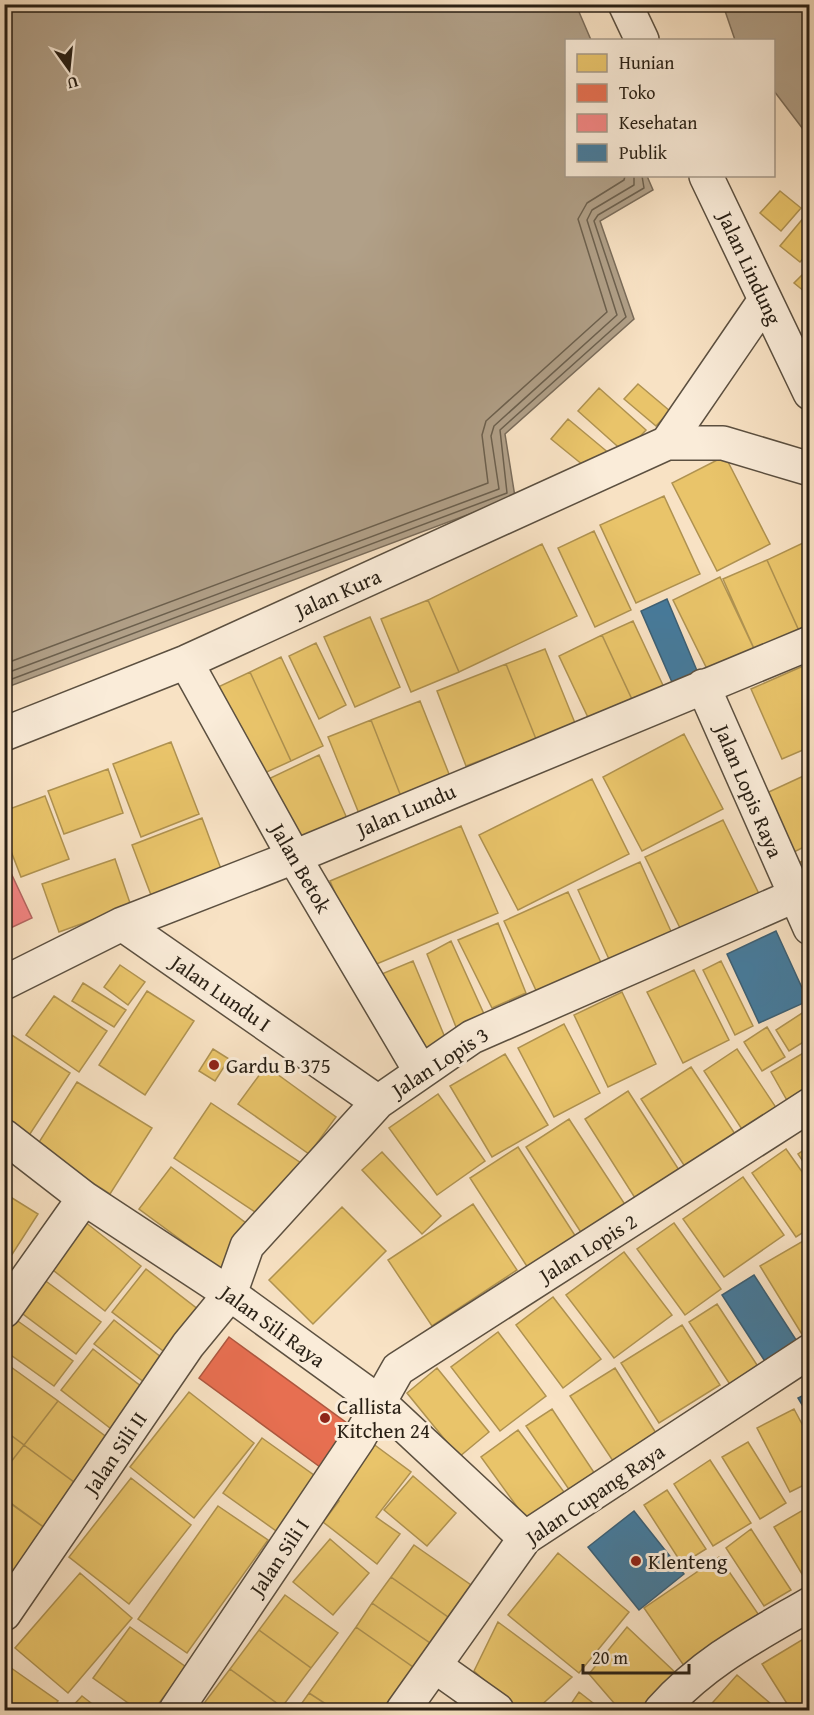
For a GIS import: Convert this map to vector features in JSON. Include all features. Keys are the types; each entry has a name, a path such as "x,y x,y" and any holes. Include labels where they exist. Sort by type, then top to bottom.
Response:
{"street":[{"path":"625,4 642,39"},
{"name":"Jalan Lindung","path":"706,177 810,393"},
{"path":"667,443 765,300"},
{"name":"Jalan Kura","path":"4,734 186,662 667,443 723,444 810,469"},
{"name":"Jalan Lundu","path":"4,983 122,924 294,857 810,643"},
{"name":"Jalan Betok","path":"186,662 294,857 421,1072"},
{"name":"Jalan Lopis Raya","path":"703,686 810,928"},
{"name":"Jalan Lopis 3","path":"230,1294 247,1246 378,1102 472,1037 794,896"},
{"name":"Jalan Lundu I","path":"122,924 378,1102"},
{"name":"Jalan Lopis 2","path":"379,1402 398,1369 810,1105"},
{"name":"Jalan Sili Raya","path":"4,1136 84,1197 230,1294 379,1402 525,1538"},
{"path":"4,1311 84,1197"},
{"name":"Jalan Sili II","path":"4,1614 189,1345 230,1294"},
{"name":"Jalan Cupang Raya","path":"403,1710 525,1538 810,1351"},
{"name":"Jalan Sili I","path":"176,1710 358,1438 379,1402"},
{"path":"661,1710 683,1686 709,1664 810,1604"},
{"path":"435,1666 497,1710"}],"water":[{"path":"5,5 576,5 591,39 565,39 565,177 647,177 653,190 600,221 634,319 505,434 515,497 5,688"},
{"path":"723,5 809,5 809,137 775,92 775,39 735,39"}],"building: Hunian":[{"path":"780,191 801,208 781,231 760,213"},
{"path":"810,210 810,251 800,262 780,246"},
{"path":"810,267 810,296 794,283"},
{"path":"638,384 670,411 656,426 624,399"},
{"path":"599,388 646,430 625,453 578,411"},
{"path":"568,419 610,454 594,474 551,439"},
{"path":"725,456 770,544 717,571 672,483"},
{"path":"664,496 700,574 636,603 600,525"},
{"path":"594,531 631,610 595,627 558,548"},
{"path":"803,543 810,557 810,629 800,633 767,560"},
{"path":"542,544 577,616 459,672 428,600"},
{"path":"767,560 800,633 756,653 723,579"},
{"path":"720,577 756,653 710,675 673,600"},
{"path":"428,600 459,672 411,692 381,619"},
{"path":"370,617 400,687 355,707 324,637"},
{"path":"633,621 667,694 636,708 602,635"},
{"path":"602,635 636,708 593,728 559,656"},
{"path":"316,643 346,705 319,719 289,656"},
{"path":"545,649 575,723 536,739 506,664"},
{"path":"281,657 323,746 291,761 250,672"},
{"path":"810,663 810,747 782,759 751,689"},
{"path":"506,664 536,739 466,766 437,691"},
{"path":"250,672 291,761 260,775 218,687"},
{"path":"420,701 451,779 402,799 371,720"},
{"path":"371,720 402,799 360,816 328,737"},
{"path":"684,734 723,809 642,851 603,777"},
{"path":"171,742 199,814 141,837 113,764"},
{"path":"319,755 349,823 297,842 260,783"},
{"path":"108,769 123,813 64,834 48,791"},
{"path":"810,773 810,844 786,856 758,797"},
{"path":"592,779 629,854 518,910 479,835"},
{"path":"45,796 69,859 21,877 4,833 4,811"},
{"path":"202,818 221,869 151,895 132,845"},
{"path":"723,820 760,896 683,934 645,857"},
{"path":"461,826 498,913 367,968 330,881"},
{"path":"810,858 810,886 798,863"},
{"path":"115,859 131,906 59,932 42,884"},
{"path":"640,862 674,938 612,966 578,890"},
{"path":"568,892 604,969 540,999 504,921"},
{"path":"498,923 526,993 492,1008 458,940"},
{"path":"451,941 484,1014 456,1027 427,954"},
{"path":"413,961 449,1047 416,1059 372,978"},
{"path":"721,961 753,1026 735,1035 703,970"},
{"path":"120,965 145,982 128,1005 104,987"},
{"path":"694,970 729,1040 683,1063 647,992"},
{"path":"83,983 126,1010 114,1027 72,1001"},
{"path":"147,991 194,1021 145,1095 99,1065"},
{"path":"622,992 656,1064 608,1087 574,1015"},
{"path":"54,996 107,1031 79,1072 26,1035"},
{"path":"810,1008 810,1038 789,1051 776,1030"},
{"path":"564,1024 600,1093 554,1117 518,1048"},
{"path":"767,1027 785,1057 762,1071 744,1042"},
{"path":"4,1030 70,1073 26,1140 4,1126"},
{"name":"Gardu B 375","path":"213,1049 229,1059 215,1081 199,1071"},
{"path":"737,1049 781,1115 747,1137 704,1071"},
{"path":"810,1049 810,1101 793,1111 771,1072"},
{"path":"505,1054 548,1125 492,1157 450,1086"},
{"path":"266,1066 336,1117 309,1154 238,1104"},
{"path":"691,1067 741,1143 691,1176 641,1099"},
{"path":"77,1082 152,1128 110,1194 36,1147"},
{"path":"628,1091 679,1170 635,1198 585,1119"},
{"path":"438,1094 485,1161 437,1195 389,1128"},
{"path":"211,1103 304,1165 267,1220 174,1158"},
{"path":"569,1119 626,1206 582,1234 526,1147"},
{"path":"810,1146 810,1172 798,1154"},
{"path":"518,1147 576,1237 528,1268 470,1178"},
{"path":"786,1149 810,1183 810,1228 796,1237 752,1173"},
{"path":"382,1152 441,1216 422,1234 362,1170"},
{"path":"171,1167 254,1229 223,1271 139,1209"},
{"path":"743,1177 784,1235 724,1277 683,1219"},
{"path":"4,1193 38,1214 4,1267"},
{"path":"473,1204 517,1270 432,1326 388,1260"},
{"path":"342,1207 386,1251 313,1324 269,1280"},
{"path":"85,1222 141,1266 105,1311 49,1267"},
{"path":"674,1223 721,1289 685,1315 637,1249"},
{"path":"810,1237 810,1332 803,1336 760,1266"},
{"path":"624,1252 672,1315 614,1358 566,1295"},
{"path":"146,1269 208,1317 175,1360 112,1312"},
{"path":"43,1279 101,1322 76,1354 19,1311"},
{"path":"553,1297 601,1359 563,1388 516,1325"},
{"path":"717,1304 761,1371 733,1389 689,1322"},
{"path":"15,1319 73,1361 54,1386 4,1350 4,1333"},
{"path":"114,1320 171,1365 153,1389 94,1344"},
{"path":"682,1325 720,1385 659,1423 621,1363"},
{"path":"498,1332 546,1396 500,1431 451,1367"},
{"path":"93,1349 151,1394 119,1435 61,1390"},
{"path":"4,1362 58,1401 24,1445 4,1430"},
{"path":"437,1368 489,1432 459,1457 407,1393"},
{"path":"615,1368 656,1433 613,1461 570,1396"},
{"path":"189,1392 254,1443 194,1518 130,1467"},
{"path":"58,1401 116,1444 82,1488 24,1445"},
{"path":"552,1409 595,1474 570,1491 526,1426"},
{"path":"794,1409 810,1439 810,1482 790,1492 757,1428"},
{"path":"4,1430 24,1445 4,1471"},
{"path":"518,1430 564,1492 526,1519 481,1457"},
{"path":"262,1438 318,1478 279,1533 223,1493"},
{"path":"748,1442 786,1503 760,1519 722,1457"},
{"path":"372,1443 411,1472 376,1517 400,1534 377,1564 323,1522 339,1501 331,1496"},
{"path":"24,1445 82,1488 49,1531 4,1498 4,1471"},
{"path":"710,1460 751,1523 713,1546 674,1484"},
{"path":"413,1476 456,1513 427,1546 384,1510"},
{"path":"131,1478 191,1525 129,1604 69,1557"},
{"path":"667,1490 706,1549 682,1564 644,1505"},
{"path":"4,1499 49,1531 15,1580 4,1573"},
{"path":"218,1506 268,1540 187,1653 138,1619"},
{"path":"810,1506 810,1577 805,1579 774,1527"},
{"path":"751,1529 791,1590 764,1606 726,1548"},
{"path":"330,1539 369,1573 333,1615 293,1582"},
{"path":"414,1545 471,1585 448,1617 391,1577"},
{"path":"558,1553 629,1612 579,1673 508,1615"},
{"path":"719,1557 763,1621 689,1673 644,1608"},
{"path":"80,1573 132,1618 68,1693 15,1648"},
{"path":"391,1577 448,1617 430,1643 372,1603"},
{"path":"285,1595 338,1633 311,1668 259,1630"},
{"path":"372,1603 430,1643 413,1667 356,1627"},
{"path":"498,1622 572,1677 536,1710 517,1710 474,1671"},
{"path":"130,1627 186,1667 154,1710 138,1710 93,1678"},
{"path":"356,1627 413,1667 382,1710 335,1710 309,1693"},
{"path":"627,1627 678,1675 644,1710 620,1710 589,1674"},
{"path":"259,1630 311,1668 282,1707 230,1669"},
{"path":"810,1635 810,1710 791,1710 762,1664"},
{"path":"4,1663 58,1701 51,1710 4,1710"},
{"path":"230,1669 282,1707 280,1710 199,1710"},
{"path":"737,1675 778,1710 706,1710"},
{"path":"579,1692 602,1710 567,1710"},
{"path":"309,1693 335,1710 297,1710"},
{"path":"82,1696 100,1710 69,1710"}],"building: Toko":[{"path":"229,1337 351,1426 320,1467 199,1378"}],"building: Kesehatan":[{"path":"4,858 32,918 4,931"}],"building: Publik":[{"path":"667,599 703,685 678,696 641,611"},
{"path":"776,931 808,1001 759,1023 727,954"},
{"path":"754,1275 802,1349 770,1369 722,1295"},
{"path":"810,1392 810,1418 798,1398"},
{"name":"Klenteng","path":"634,1511 684,1574 639,1610 588,1547"}],"place":[{"name":"Gardu B 375","path":"214,1065"},
{"name":"Callista Kitchen 24","path":"325,1418"},
{"name":"Klenteng","path":"636,1561"}]}
